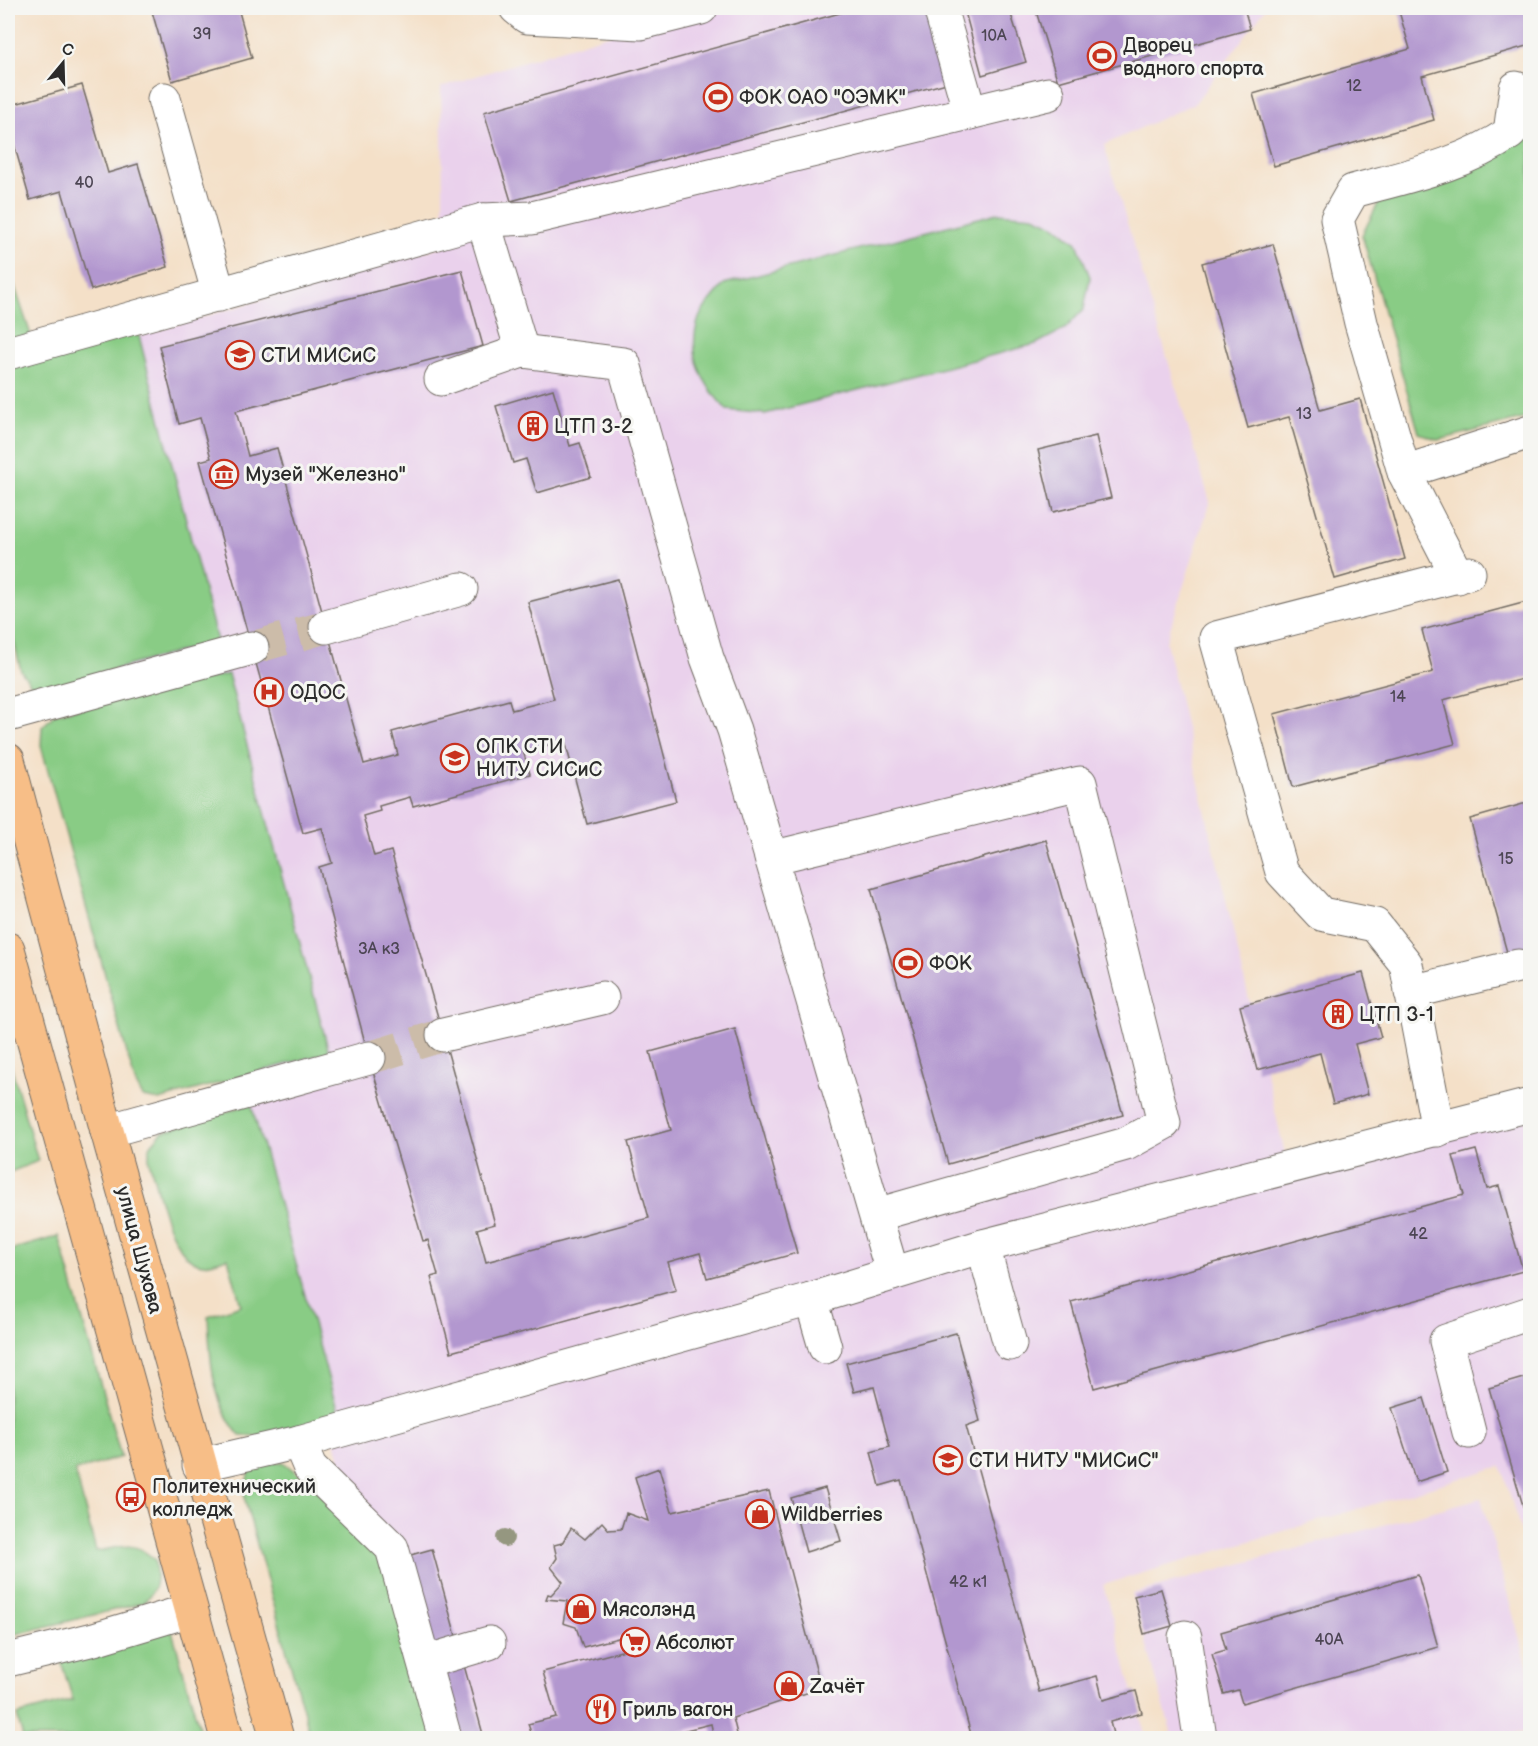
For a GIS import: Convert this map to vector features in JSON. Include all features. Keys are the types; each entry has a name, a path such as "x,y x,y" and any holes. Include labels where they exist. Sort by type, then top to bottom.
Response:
{"main road":[{"name":"улица Шухова","path":"8,760 107,1131 277,1738"},
{"path":"8,949 227,1738"}],"lane":[{"path":"516,8 527,17 641,23 701,8"},
{"path":"940,8 970,113"},
{"path":"1438,1130 1406,964 1375,925 1321,914 1282,872 1216,638 1463,575 1404,472 1361,323 1337,219 1353,191 1436,168 1484,151 1510,133 1516,88"},
{"path":"8,353 483,220 532,218 1048,94"},
{"path":"164,99 219,295"},
{"path":"483,220 522,351"},
{"path":"441,379 522,351 624,364 707,658 734,730 892,1272"},
{"path":"1404,472 1530,432"},
{"path":"326,627 461,589"},
{"path":"8,715 252,648"},
{"path":"771,858 1080,783 1164,1123 1126,1144 876,1215"},
{"path":"1411,992 1518,966"},
{"path":"443,1035 602,998"},
{"path":"107,1131 369,1058"},
{"path":"199,1465 299,1442 812,1299 892,1272 983,1246 1530,1105"},
{"path":"983,1246 1010,1344"},
{"path":"812,1299 825,1347"},
{"path":"1469,1432 1446,1341 1530,1313"},
{"path":"299,1442 310,1468 393,1548 445,1738"},
{"path":"8,1660 94,1639 191,1610"},
{"path":"1185,1636 1200,1738"},
{"path":"425,1662 489,1643"}],"shaded area":[{"path":"695,8 1266,8 1195,103 1104,145 1210,502 1166,642 1287,1163 1530,1112 1530,1560 1501,1466 1103,1585 1146,1738 941,1738 940,1736 928,1738 419,1738 31,368 444,246 441,87"},
{"path":"1481,1498 1530,1676 1530,1730 1500,1738 1173,1738 1132,1594"}],"green space":[{"path":"1530,82 1530,417 1439,440 1419,433 1362,235 1383,194 1476,167"},
{"path":"998,213 1034,216 1056,226 1077,243 1090,277 1084,309 1065,329 1036,344 765,414 727,410 704,380 696,357 695,332 701,314 724,284"},
{"path":"8,267 31,335 8,342"},
{"path":"137,328 217,641 51,687 32,686 21,671 8,616 8,369"},
{"path":"228,674 329,1052 159,1100 143,1097 135,1082 41,746 42,727 55,714"},
{"path":"8,1055 38,1161 8,1173"},
{"path":"251,1104 339,1416 261,1437 240,1436 230,1423 218,1394 211,1363 208,1316 241,1305 228,1258 202,1264 191,1259 181,1250 166,1221 149,1161 149,1147 162,1132"},
{"path":"59,1236 121,1457 75,1471 96,1551 127,1546 140,1549 155,1560 156,1579 154,1589 142,1603 8,1636 8,1608 14,1606 8,1582 8,1251"},
{"path":"283,1462 312,1485 386,1562 436,1738 311,1738 245,1501 244,1487 250,1471 267,1463"},
{"path":"171,1627 202,1738 23,1738 17,1715 73,1700 60,1658"}],"building":[{"path":"151,8 238,8 252,58 172,81"},
{"name":"ФОК ОАО \"ОЭМК\"","path":"858,8 935,8 954,81 511,201 484,112"},
{"path":"964,8 1009,8 1026,62 982,75"},
{"name":"Дворец водного спорта","path":"1035,8 1244,8 1250,29 1058,82"},
{"path":"1398,8 1530,8 1530,45 1422,76 1434,120 1274,166 1253,94 1410,49"},
{"path":"82,85 108,173 138,164 168,267 91,290 62,191 30,200 8,123 8,106"},
{"path":"1273,244 1320,410 1360,399 1405,559 1335,579 1289,417 1248,428 1202,263"},
{"path":"462,270 483,346 236,411 248,456 277,448 364,764 398,755 392,732 509,700 512,710 554,699 528,602 618,579 676,801 587,824 565,741 523,751 530,774 413,806 410,797 379,806 380,811 363,816 374,856 391,851 443,1035 495,1224 477,1229 486,1262 649,1218 628,1142 671,1130 650,1052 735,1029 797,1253 707,1278 700,1253 668,1262 676,1290 451,1352 431,1277 438,1275 428,1240 423,1241 369,1058 319,867 332,863 322,828 303,833 200,461 211,458 200,418 179,424 159,346"},
{"name":"ЦТП 3-2","path":"553,389 570,446 580,443 591,477 537,493 526,459 513,463 496,406"},
{"path":"1096,436 1111,498 1053,512 1038,450"},
{"path":"1530,601 1530,677 1443,700 1455,744 1293,787 1274,714 1433,672 1422,630"},
{"path":"1530,802 1530,969 1513,974 1470,819"},
{"path":"1046,840 1123,1115 948,1164 871,889"},
{"path":"1363,973 1381,1037 1355,1044 1368,1094 1333,1104 1320,1053 1257,1070 1240,1006"},
{"path":"1476,1150 1487,1189 1499,1186 1523,1271 1094,1388 1071,1302 1464,1195 1453,1156"},
{"path":"956,1333 980,1421 966,1426 1039,1692 1097,1676 1103,1700 1136,1691 1142,1713 1110,1722 1114,1738 972,1738 901,1480 880,1486 871,1452 890,1447 874,1387 854,1392 846,1363"},
{"path":"1530,1376 1530,1530 1489,1388"},
{"path":"1424,1398 1447,1472 1416,1482 1392,1408"},
{"path":"659,1468 672,1512 769,1491 821,1688 733,1718 738,1738 714,1738 711,1724 653,1738 533,1738 528,1724 556,1717 543,1672 625,1650 622,1637 583,1647 576,1627 563,1623 567,1601 546,1599 548,1594 551,1595 563,1582 551,1567 557,1558 554,1545 562,1543 571,1528 585,1539 602,1522 609,1530 621,1529 626,1513 648,1521 635,1477"},
{"path":"825,1488 841,1541 806,1552 791,1498"},
{"path":"432,1549 484,1738 436,1738 386,1562"},
{"path":"1418,1575 1438,1647 1242,1703 1238,1690 1224,1694 1212,1654 1226,1650 1221,1632"},
{"path":"8,1584 14,1606 8,1608"},
{"path":"1161,1589 1172,1626 1144,1634 1134,1596"}],"tunnel":[{"path":"252,648 326,627"},
{"path":"369,1058 443,1035"}],"place":[{"name":"Дворец водного спорта","path":"1102,56"},
{"name":"ФОК ОАО \"ОЭМК\"","path":"718,97"},
{"name":"СТИ МИСиС","path":"240,355"},
{"name":"ЦТП 3-2","path":"533,426"},
{"name":"Музей \"Железно\"","path":"224,474"},
{"name":"ОДОС","path":"269,692"},
{"name":"ОПК СТИ НИТУ СИСиС","path":"455,758"},
{"name":"ФОК","path":"908,963"},
{"name":"ЦТП 3-1","path":"1338,1014"},
{"name":"СТИ НИТУ \"МИСиС\"","path":"948,1460"},
{"name":"Политехнический колледж","path":"131,1497"},
{"name":"Wildberries","path":"760,1514"},
{"name":"Мясолэнд","path":"581,1609"},
{"name":"Абсолют","path":"635,1642"},
{"name":"Zачёт","path":"789,1686"},
{"name":"Гриль вагон","path":"601,1709"}]}
